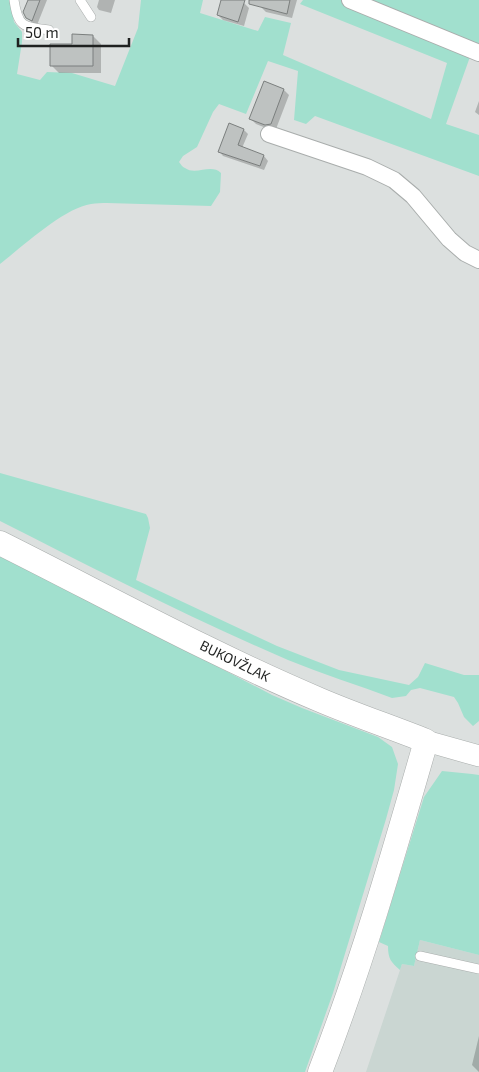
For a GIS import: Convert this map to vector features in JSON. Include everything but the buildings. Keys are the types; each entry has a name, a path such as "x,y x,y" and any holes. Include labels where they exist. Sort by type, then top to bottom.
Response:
{"main road":[{"name":"BUKOVŽLAK","path":"0,543 272,679 321,701 426,741"},
{"path":"320,1072 382,896 426,741"}],"street":[{"path":"350,0 479,53"},
{"path":"269,134 367,167 394,180 413,196 449,239 466,253 479,260"},
{"name":"BUKOVŽLAK","path":"426,741 479,756"}],"lane":[{"path":"14,0 17,15 24,24 31,28 49,30"},
{"path":"80,0 91,17"},
{"path":"420,956 479,969"}],"shaded area":[{"path":"420,940 479,955 479,1072 366,1072 402,964 414,966"}],"green space":[{"path":"0,0 10,0 14,22 22,32 17,74 40,80 47,72 72,73 115,86 138,28 141,0 203,0 200,13 258,31 265,17 291,23 283,55 431,119 447,63 300,4 303,0 342,0 471,54 446,124 479,135 479,176 315,116 306,124 294,120 298,71 268,61 246,114 219,104 213,112 197,147 183,156 179,162 189,170 213,169 221,173 220,192 211,206 97,203 80,207 56,220 0,264"},
{"path":"359,0 479,0 479,49"},
{"path":"0,473 146,514 150,528 136,580 277,646 339,670 409,685 418,677 425,663 464,675 479,675 479,721 473,726 464,717 454,697 420,688 411,690 406,696 392,698 288,660 179,610 0,521"},
{"path":"0,553 272,695 378,737 392,747 398,764 394,790 333,993 305,1072 0,1072"},
{"path":"442,771 479,775 479,955 420,940 414,966 402,964 400,970 391,960 388,946 379,942 424,797"}]}
